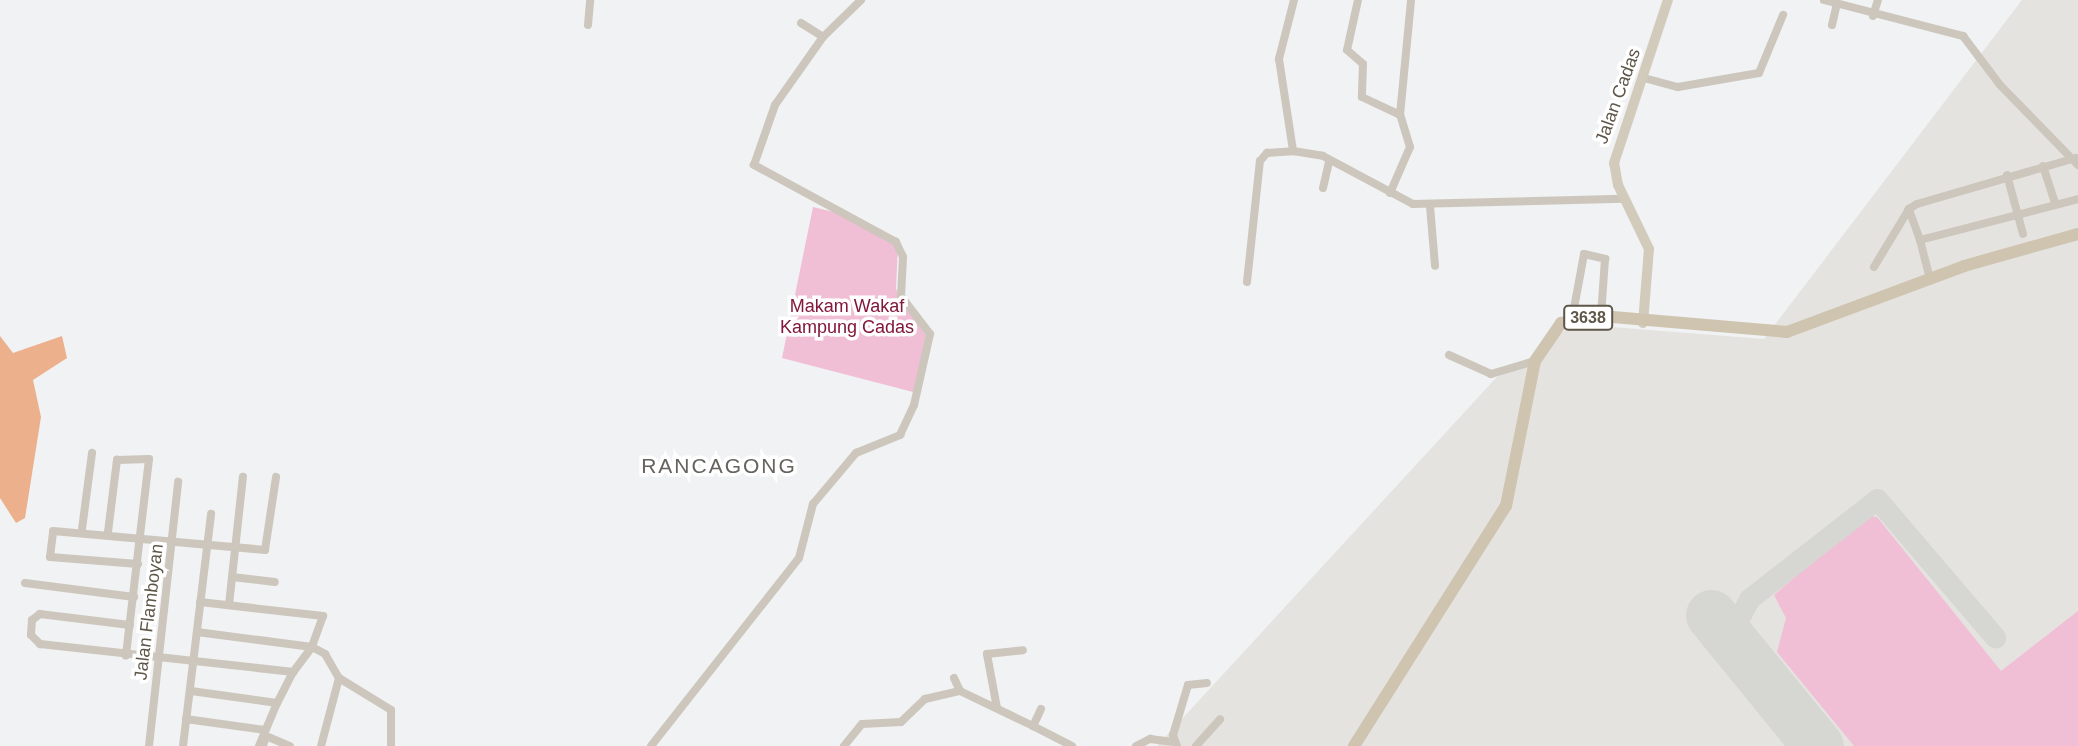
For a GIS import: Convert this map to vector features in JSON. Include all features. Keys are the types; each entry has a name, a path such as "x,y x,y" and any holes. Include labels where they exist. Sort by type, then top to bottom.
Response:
{"main road":[{"name":"3638","path":"1354,746 1506,506 1535,361 1549,334 1572,319 1601,316 1643,323 1787,332 1930,279 2078,234"}],"street":[{"path":"588,25 590,0"},
{"path":"651,746 799,558 813,504 856,453 900,435 914,405 930,334 901,296 903,257 897,242 754,165 775,105 823,37 861,0"},
{"path":"1293,151 1279,77 1294,0"},
{"path":"1358,0 1347,50 1363,64 1362,97 1400,115"},
{"path":"1390,193 1409,147 1400,115 1411,0"},
{"name":"Jalan Cadas","path":"1643,323 1650,255 1624,199 1616,153 1644,78 1668,0"},
{"path":"1824,0 1872,16 1948,29 1972,42 2000,85 2076,162"},
{"path":"1872,16 1878,0"},
{"path":"1832,25 1837,4"},
{"path":"1644,78 1678,87 1759,73 1783,15"},
{"path":"801,23 823,37"},
{"path":"1247,282 1260,161 1267,153 1293,151 1329,160 1390,193 1430,206 1624,199"},
{"path":"1323,188 1329,160"},
{"path":"1874,267 1909,209 2007,175 2043,166 2076,162"},
{"path":"2043,166 2055,204"},
{"path":"2007,175 2023,234"},
{"path":"1920,240 2078,199"},
{"path":"1430,206 1435,266"},
{"path":"1909,209 1930,279"},
{"path":"1572,319 1584,254 1605,259 1601,316"},
{"path":"1449,355 1491,374 1535,361"},
{"path":"82,528 92,453"},
{"path":"108,532 117,460 149,459 127,656"},
{"path":"229,605 243,477"},
{"path":"138,564 50,557 54,528 82,528 173,541 267,550 276,477"},
{"name":"Jalan Flamboyan","path":"149,746 178,482"},
{"path":"183,746 211,514"},
{"path":"232,577 275,582"},
{"path":"25,583 134,597"},
{"path":"200,601 322,615 312,647 293,672 277,703 261,746"},
{"path":"130,625 40,614 32,620 35,643 127,656 293,672"},
{"path":"197,632 312,647 325,654 339,678 391,710 391,746"},
{"path":"997,708 987,654 1023,650"},
{"path":"321,746 339,678"},
{"path":"954,678 960,691"},
{"path":"1136,746 1150,739 1175,744 1188,685 1207,682"},
{"path":"191,691 277,703"},
{"path":"844,746 862,724 901,722 925,699 960,691 1072,746"},
{"path":"1033,726 1041,709"},
{"path":"186,719 265,730"},
{"path":"1196,746 1220,719"},
{"path":"261,746 266,736 290,746"}],"shaded area":[{"path":"2022,0 2078,0 2078,746 1157,746 1507,366 1544,358 1553,339 1574,324 1764,339"},
{"path":"0,336 13,353 62,336 67,358 33,380 41,417 25,518 16,523 0,498"}],"green space":[{"name":"Makam Wakaf Kampung Cadas","path":"813,207 838,213 898,246 896,289 928,339 913,392 782,358"},
{"path":"1867,516 1877,517 2001,671 2078,611 2078,746 1854,746 1777,652 1786,618 1774,595"}],"taxiway":[{"path":"1740,650 1738,620 1749,599 1877,499 1995,637"}],"runway":[{"path":"1711,615 1818,746"}],"district":[{"name":"RANCAGONG","path":"719,466"}]}
